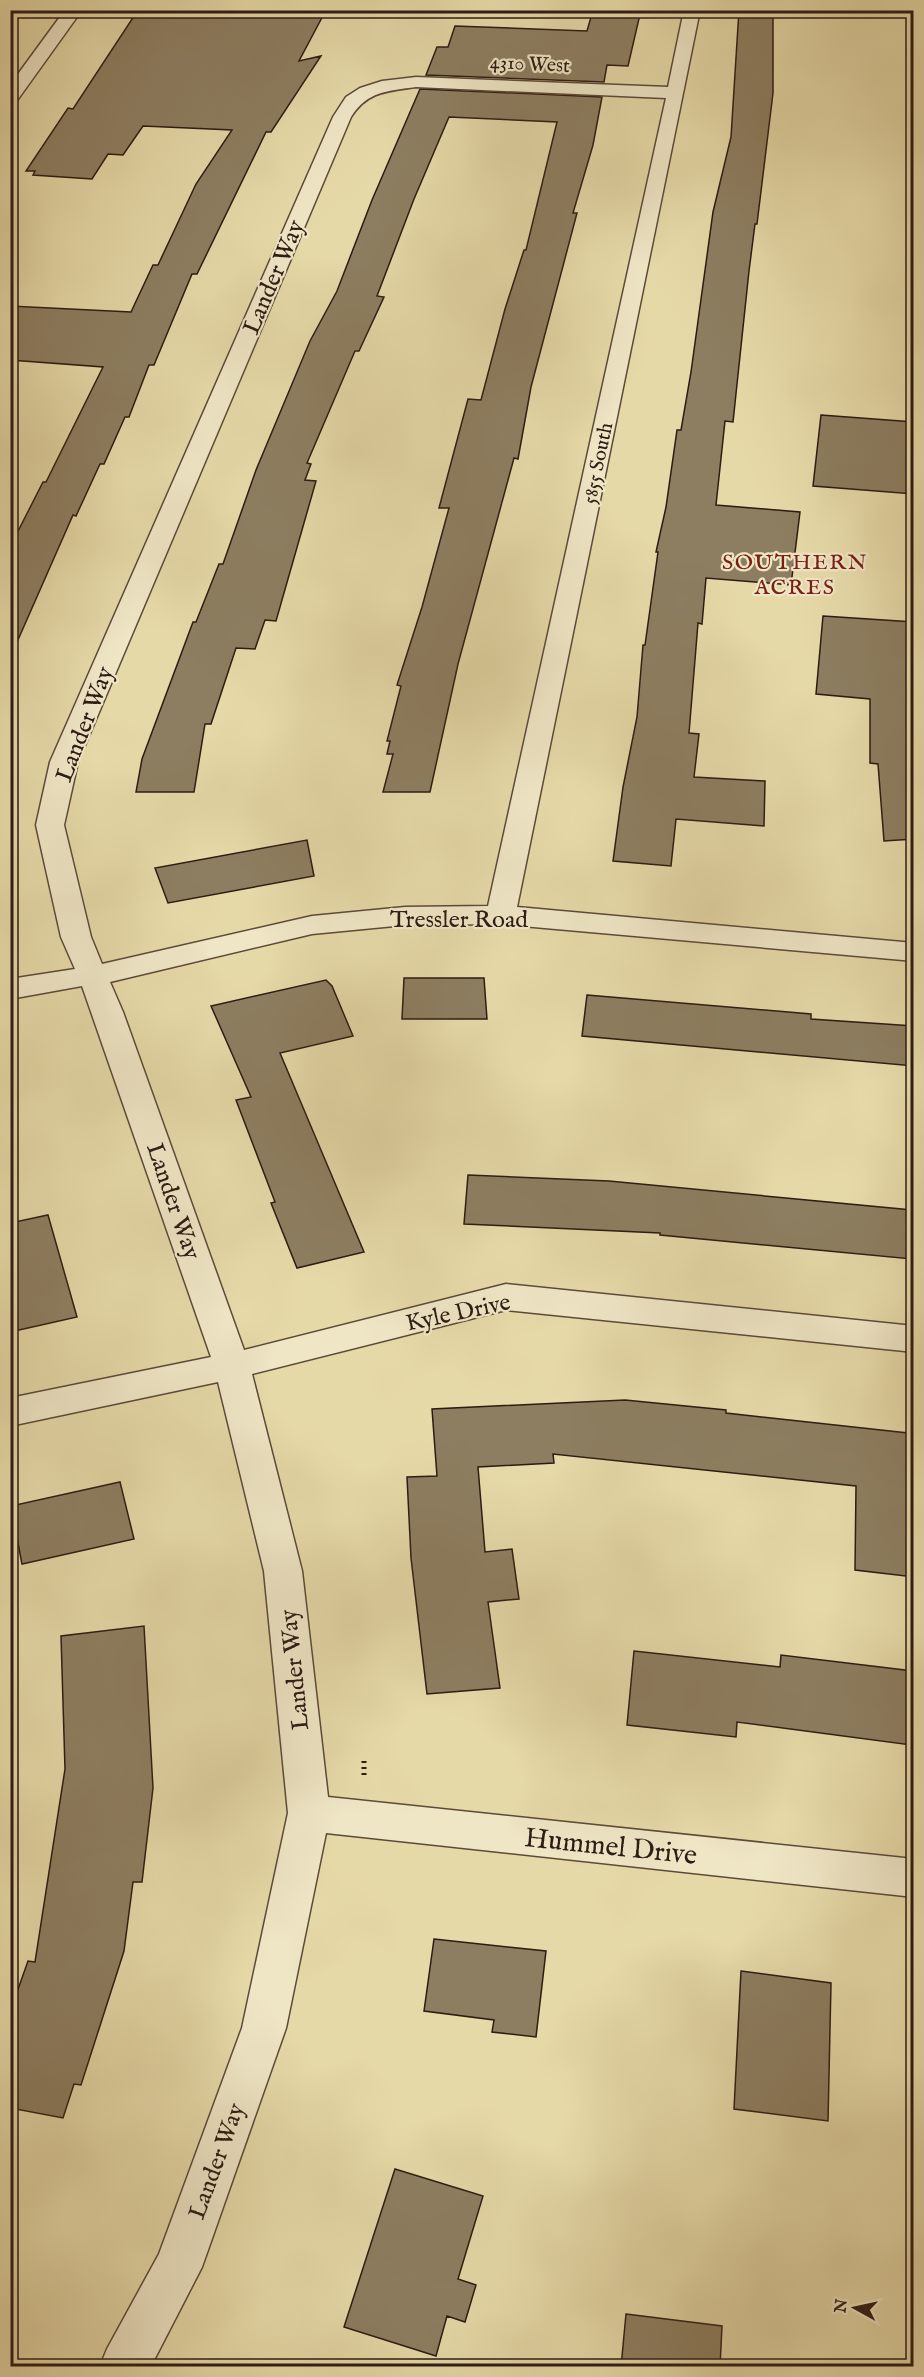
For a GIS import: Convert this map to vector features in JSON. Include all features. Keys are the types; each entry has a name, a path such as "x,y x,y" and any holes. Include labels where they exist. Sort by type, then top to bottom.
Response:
{"street":[{"path":"10,98 74,10"},
{"name":"5855 South","path":"501,915 692,10"},
{"name":"4310 West","path":"382,86 437,81 676,93"},
{"name":"Lander Way","path":"124,2367 178,2267 264,2028 309,1814 283,1571 232,1366 108,1012 76,937 50,825 64,762 346,108 366,92 382,86"},
{"name":"Tressler Road","path":"10,989 129,969 312,925 405,916 501,915 914,952"},
{"name":"Kyle Drive","path":"10,1412 232,1366 506,1297 914,1339"},
{"name":"Hummel Drive","path":"309,1814 914,1878"}],"building":[{"path":"138,10 326,10 299,61 321,56 271,132 266,132 197,274 192,274 154,365 149,365 129,417 125,417 104,464 100,464 76,516 73,515 10,658 10,547 43,482 46,482 103,367 10,360 10,306 131,312 153,265 158,265 196,184 232,130 143,126 123,155 108,154 92,179 33,175 35,171 26,171 68,108 73,109"},
{"path":"593,10 641,10 628,66 607,65 604,82 426,75 437,47 448,47 455,26 587,31"},
{"path":"739,10 773,10 773,93 749,271 733,422 725,421 716,505 800,512 791,585 706,578 702,624 698,623 689,733 699,734 694,777 765,781 764,826 676,819 671,866 613,861 623,787 637,717 643,645 645,645 658,552 656,552 666,507 677,430 681,430 691,372 713,212 731,137"},
{"path":"420,89 602,97 593,145 573,213 577,213 531,387 518,459 514,458 458,664 430,792 383,792 393,754 387,754 390,741 387,741 401,686 397,685 422,607 449,508 439,508 468,399 481,400 505,309 524,250 526,250 557,122 449,117 414,199 377,296 384,297 359,351 355,351 307,463 311,464 305,480 316,481 276,621 265,620 255,649 236,648 211,724 205,724 194,792 136,792 142,759 193,622 196,622 219,564 223,564 256,470 310,341 337,291 372,200"},
{"path":"821,415 914,422 914,494 813,486"},
{"path":"823,616 914,622 914,839 884,841 878,764 870,763 870,699 816,694"},
{"path":"307,840 314,876 168,903 155,868"},
{"path":"404,978 484,978 487,1019 402,1019"},
{"path":"326,980 332,986 353,1036 280,1053 364,1252 297,1268 271,1203 275,1202 236,1100 251,1097 211,1006"},
{"path":"587,995 811,1014 811,1019 914,1026 914,1066 582,1036"},
{"path":"468,1175 609,1181 912,1210 912,1259 660,1235 660,1233 464,1224"},
{"path":"48,1215 77,1317 10,1332 10,1223"},
{"path":"625,1400 908,1433 909,1498 914,1499 914,1577 855,1570 856,1486 553,1454 554,1463 478,1467 485,1552 512,1549 519,1599 488,1602 500,1688 427,1694 411,1558 407,1477 437,1476 432,1409"},
{"path":"120,1482 134,1539 22,1564 11,1506"},
{"path":"144,1626 153,1788 142,1882 133,1882 124,1951 81,2085 74,2084 63,2118 10,2108 10,2012 28,1961 35,1962 65,1769 61,1636"},
{"path":"634,1651 780,1667 781,1655 913,1671 911,1745 737,1722 736,1737 627,1725"},
{"path":"434,1939 546,1951 536,2037 492,2032 494,2020 424,2011"},
{"path":"741,1971 831,1983 828,2121 734,2109"},
{"path":"395,2169 483,2196 458,2279 476,2285 465,2322 447,2316 436,2356 344,2327"},
{"path":"626,2314 722,2326 720,2367 621,2367"}],"district":[{"name":"SOUTHERN ACRES","path":"795,574"}]}
